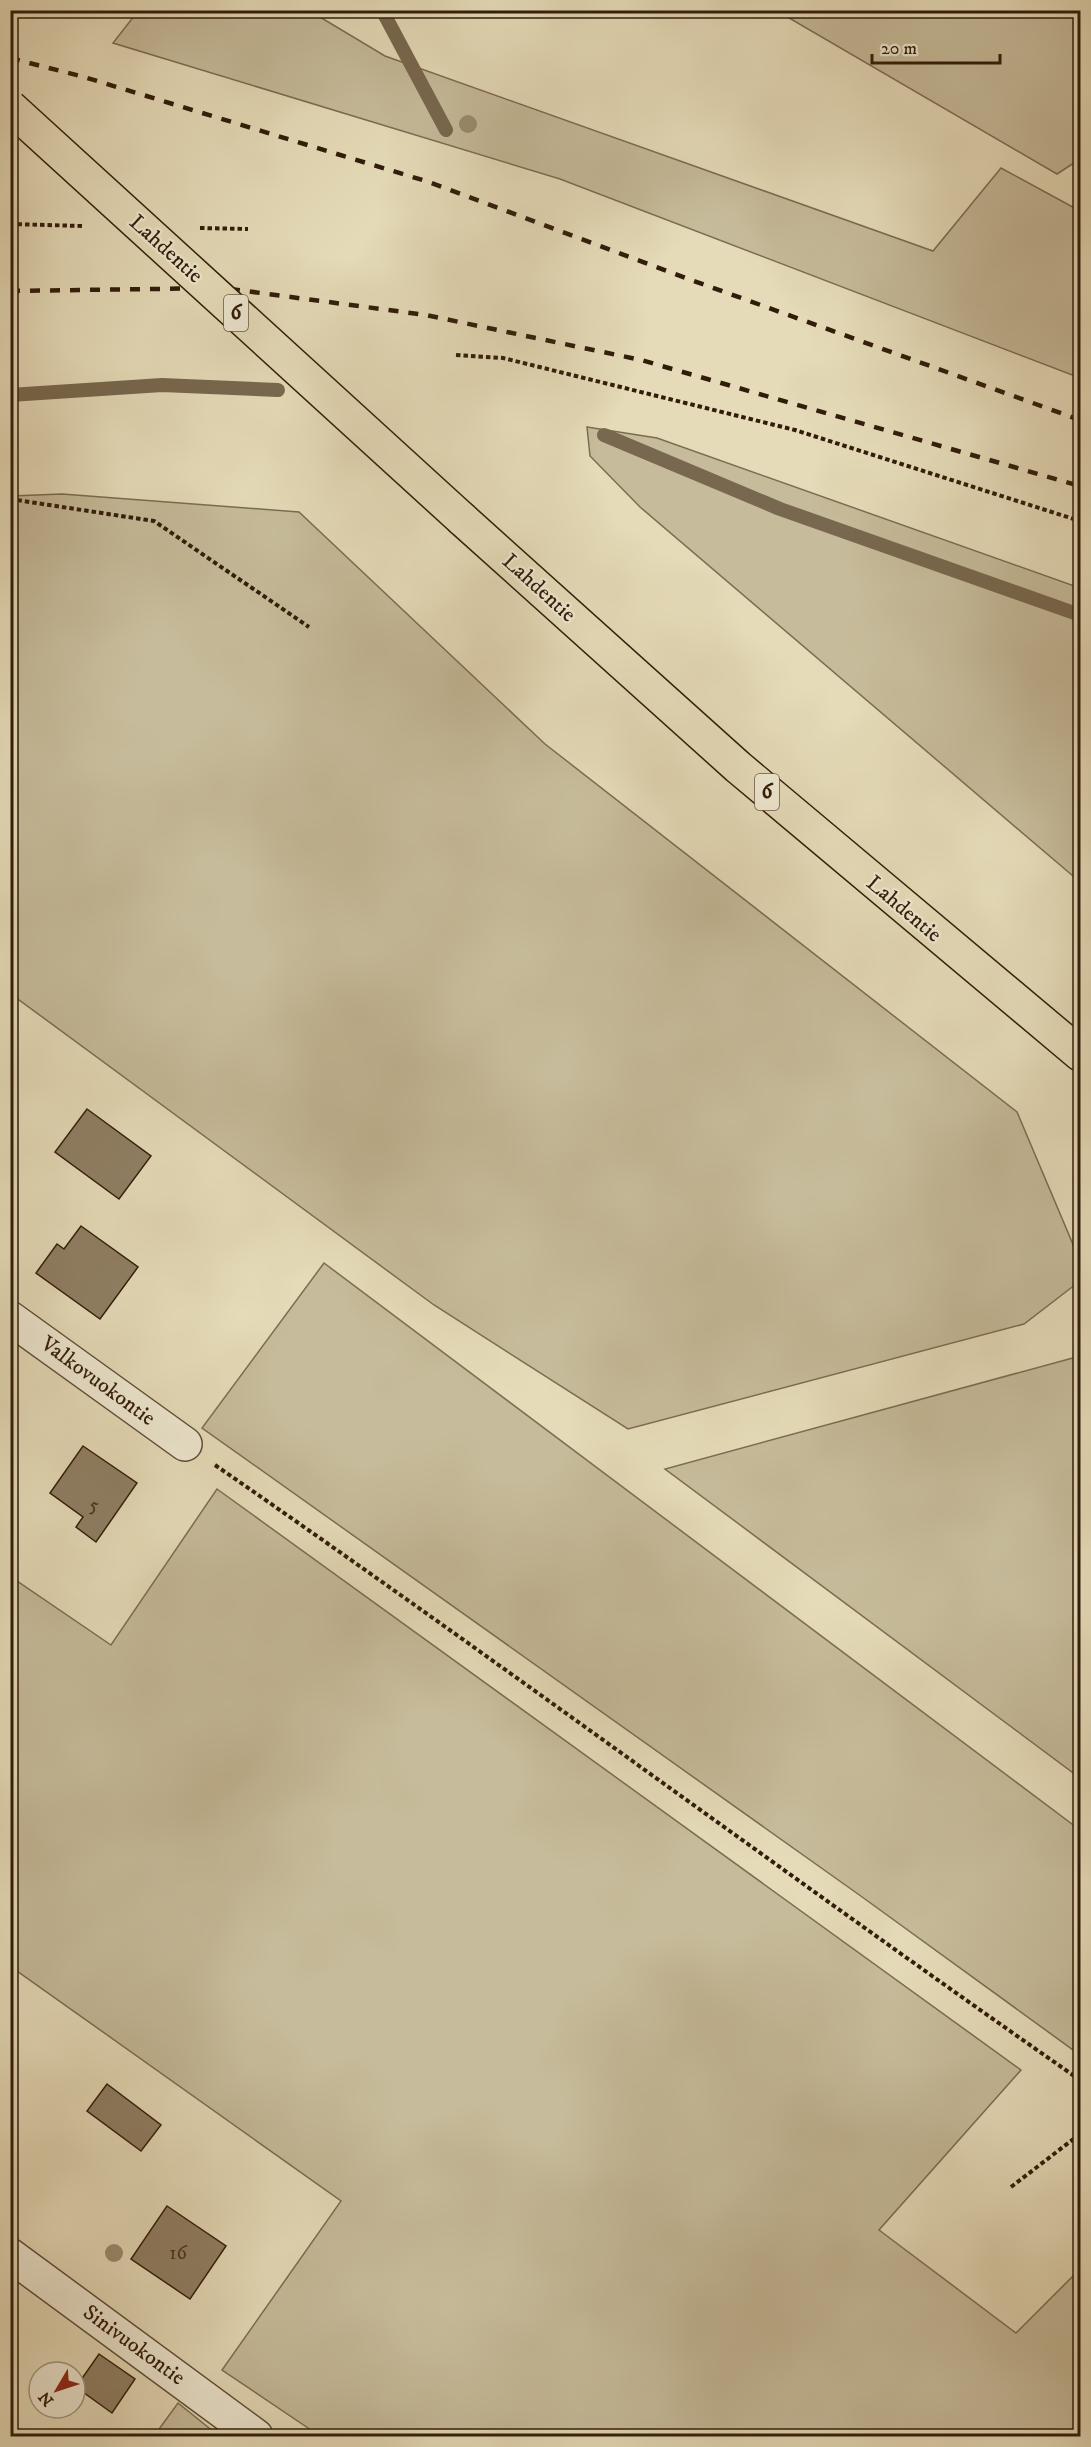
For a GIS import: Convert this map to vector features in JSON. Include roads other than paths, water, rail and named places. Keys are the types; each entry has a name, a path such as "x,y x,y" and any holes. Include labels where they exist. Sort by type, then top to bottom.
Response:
{"highway":[{"name":"Lahdentie","path":"10,107 738,768 1080,1054"}],"street":[{"name":"Valkovuokontie","path":"10,1318 185,1444"},
{"name":"Sinivuokontie","path":"10,2255 256,2436"}],"waterway":[{"path":"382,10 446,130"},
{"path":"10,395 162,385 278,390"},
{"path":"604,435 780,509 1080,615"}],"railway":[{"path":"10,58 84,77 429,182 694,281 1080,420"},
{"path":"10,291 223,288 426,315 641,360 1080,486"}]}
